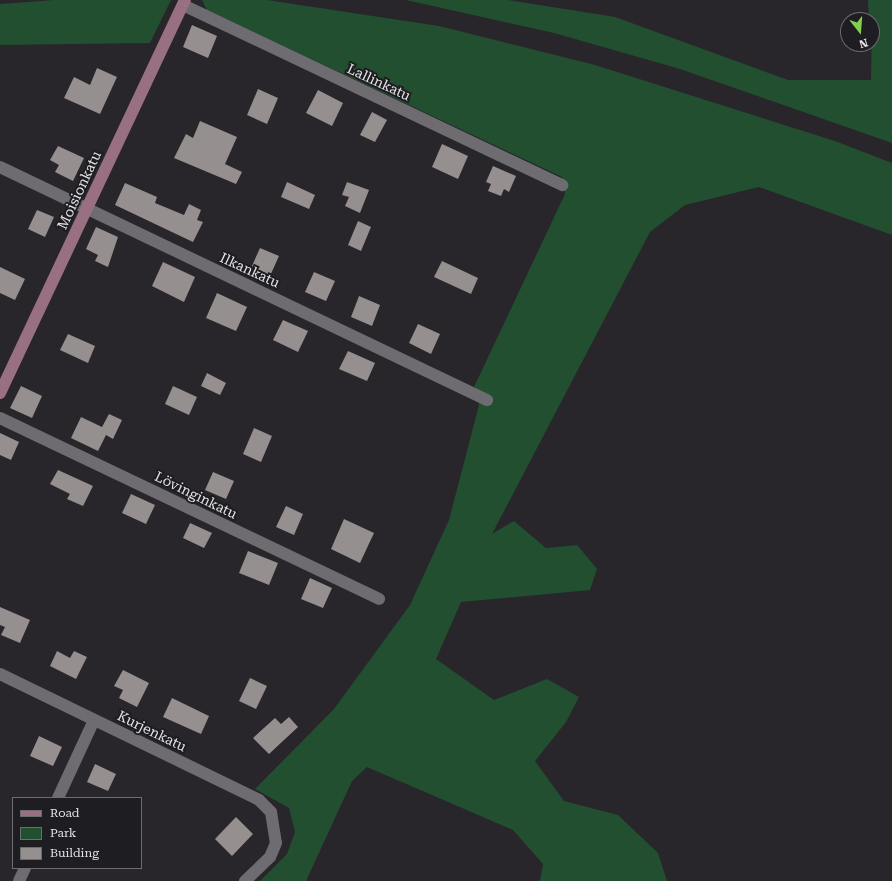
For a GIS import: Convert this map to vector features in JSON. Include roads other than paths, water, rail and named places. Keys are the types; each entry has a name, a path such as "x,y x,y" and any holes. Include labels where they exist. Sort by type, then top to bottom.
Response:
{"street":[{"name":"Lallinkatu","path":"184,3 562,185"},
{"name":"Moisionkatu","path":"0,393 184,3"},
{"name":"Ilkankatu","path":"0,167 487,400"},
{"name":"Lövinginkatu","path":"0,418 379,599"},
{"name":"Kurjenkatu","path":"0,674 259,800 271,812 276,831 276,843 270,856 245,881"},
{"path":"58,797 94,720"},
{"path":"19,881 25,869"}]}
